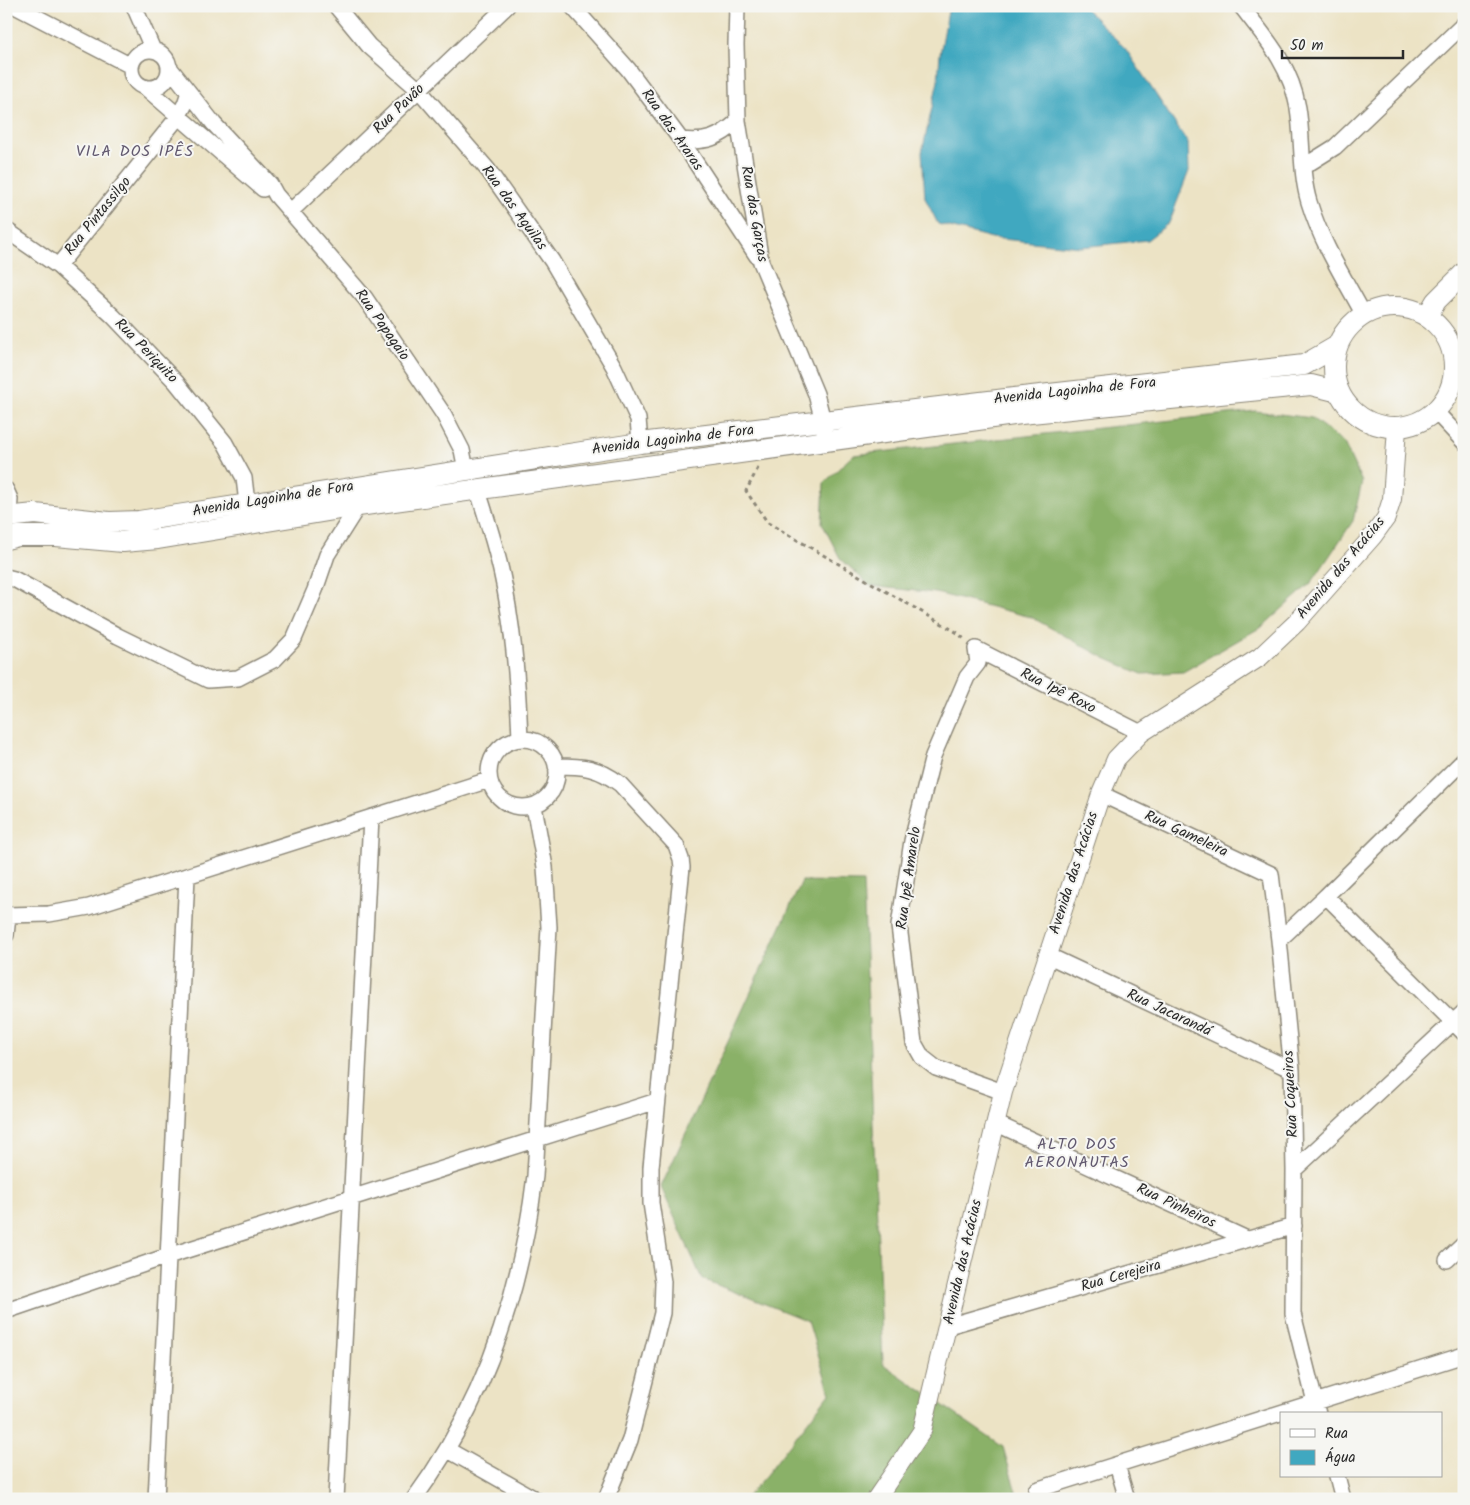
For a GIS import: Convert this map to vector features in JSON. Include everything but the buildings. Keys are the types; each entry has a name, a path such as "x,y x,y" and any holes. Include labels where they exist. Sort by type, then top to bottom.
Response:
{"main road":[{"path":"1426,316 1436,301 1464,273"},
{"path":"1395,307 1412,309 1426,316 1440,327 1449,341 1459,375 1448,395 1435,412 1418,423 1397,428 1379,426 1363,419 1349,408 1339,392 1334,377 1334,361 1337,346 1348,328 1364,315 1379,309 1395,307"},
{"name":"Avenida Lagoinha de Fora","path":"6,539 18,536 56,536 123,542 158,539 358,506 478,491 769,449 824,431 1304,365 1337,346"},
{"name":"Avenida Lagoinha de Fora","path":"7,517 35,514 109,522 139,520 640,443 824,431 1021,414 1311,384 1339,392"}],"street":[{"path":"14,6 131,66"},
{"path":"134,6 153,50"},
{"name":"Rua das Aguilas","path":"336,6 369,46 419,90 488,170 552,261 622,384 638,419 640,443"},
{"name":"Rua Pavão","path":"291,212 508,6"},
{"name":"Rua das Araras","path":"572,6 628,69 681,140 761,262"},
{"name":"Rua das Garças","path":"737,6 738,121 761,262 812,386 824,431"},
{"path":"1241,6 1280,57 1291,81 1298,107 1308,201 1321,236 1364,315"},
{"path":"1303,167 1335,146 1464,24"},
{"path":"153,50 164,55 169,67 169,73 166,80 160,85 146,88 134,80 131,66 137,54 153,50"},
{"name":"Rua Papagaio","path":"169,67 214,124 270,184 276,195 366,298 444,416 462,450 466,470"},
{"name":"Rua Papagaio","path":"146,88 266,191 276,195"},
{"name":"Rua Pintassilgo","path":"58,266 178,117 189,92"},
{"path":"681,140 696,142 712,139 726,132 738,121"},
{"name":"Rua Periquito","path":"6,230 58,266 113,316 176,382 225,443 244,478 247,503"},
{"path":"1435,412 1464,442"},
{"name":"Avenida das Acácias","path":"876,1499 922,1431 1003,1092 1101,794 1116,758 1141,733 1260,657 1296,622 1373,536 1386,518 1392,499 1397,428"},
{"path":"6,490 10,499 7,517"},
{"path":"478,491 502,575 510,618 519,698 520,739"},
{"path":"6,577 14,579 118,636 208,680 238,678 274,659 294,639 315,590 327,554 358,506"},
{"name":"Rua Ipê Roxo","path":"976,649 1141,733"},
{"name":"Rua Ipê Amarelo","path":"976,649 978,663 967,677 933,756 912,841 899,926 914,1043 922,1057 936,1068 1003,1092"},
{"path":"511,740 536,741 543,745 549,751 556,766 557,774 553,790 548,797 534,806 517,807 502,801 496,795 489,780 489,764 498,749 511,740"},
{"path":"1280,940 1464,760"},
{"path":"556,766 586,766 612,778 620,784 671,840 679,851 682,867 657,1100 650,1185 654,1227 663,1282 662,1313 630,1440 606,1499"},
{"path":"6,935 7,915 28,916 70,912 489,780"},
{"name":"Rua Gameleira","path":"1101,794 1271,874"},
{"path":"414,1499 448,1450 477,1393 491,1359 515,1287 531,1213 538,1138 549,927 545,867 534,806"},
{"path":"336,1499 371,818"},
{"name":"Rua Coqueiros","path":"1271,874 1280,940 1292,1070 1294,1170 1293,1314 1317,1408"},
{"path":"156,1499 187,876"},
{"path":"1294,1170 1460,1023 1326,896"},
{"name":"Rua Jacarandá","path":"1047,955 1292,1070"},
{"path":"6,1311 168,1256 657,1100"},
{"name":"Rua Pinheiros","path":"995,1123 1247,1239"},
{"name":"Rua Cerejeira","path":"948,1326 1294,1226"},
{"path":"1447,1260 1464,1244"},
{"path":"1303,1412 1464,1355"},
{"path":"1036,1490 1280,1419"},
{"path":"448,1450 535,1499"},
{"path":"1117,1465 1127,1499"},
{"path":"1338,1478 1343,1499"}],"path":[{"path":"769,449 746,491 768,523 958,634 976,649"}],"green space":[{"path":"1255,411 1312,418 1344,443 1362,482 1353,521 1312,582 1263,626 1183,672 1142,674 1105,658 1031,617 936,593 870,586 840,558 822,523 824,483 853,455"},
{"path":"802,881 863,882 883,1364 1003,1447 1018,1499 745,1499 830,1393 808,1321 702,1279 661,1187"}],"water":[{"path":"949,6 1083,6 1125,48 1188,143 1189,171 1169,223 1147,240 1081,247 992,238 938,224 925,198 922,152 938,81 940,54"}],"district":[{"name":"VILA DOS IPÊS","path":"135,151"},
{"name":"ALTO DOS AERONAUTAS","path":"1077,1153"}]}
